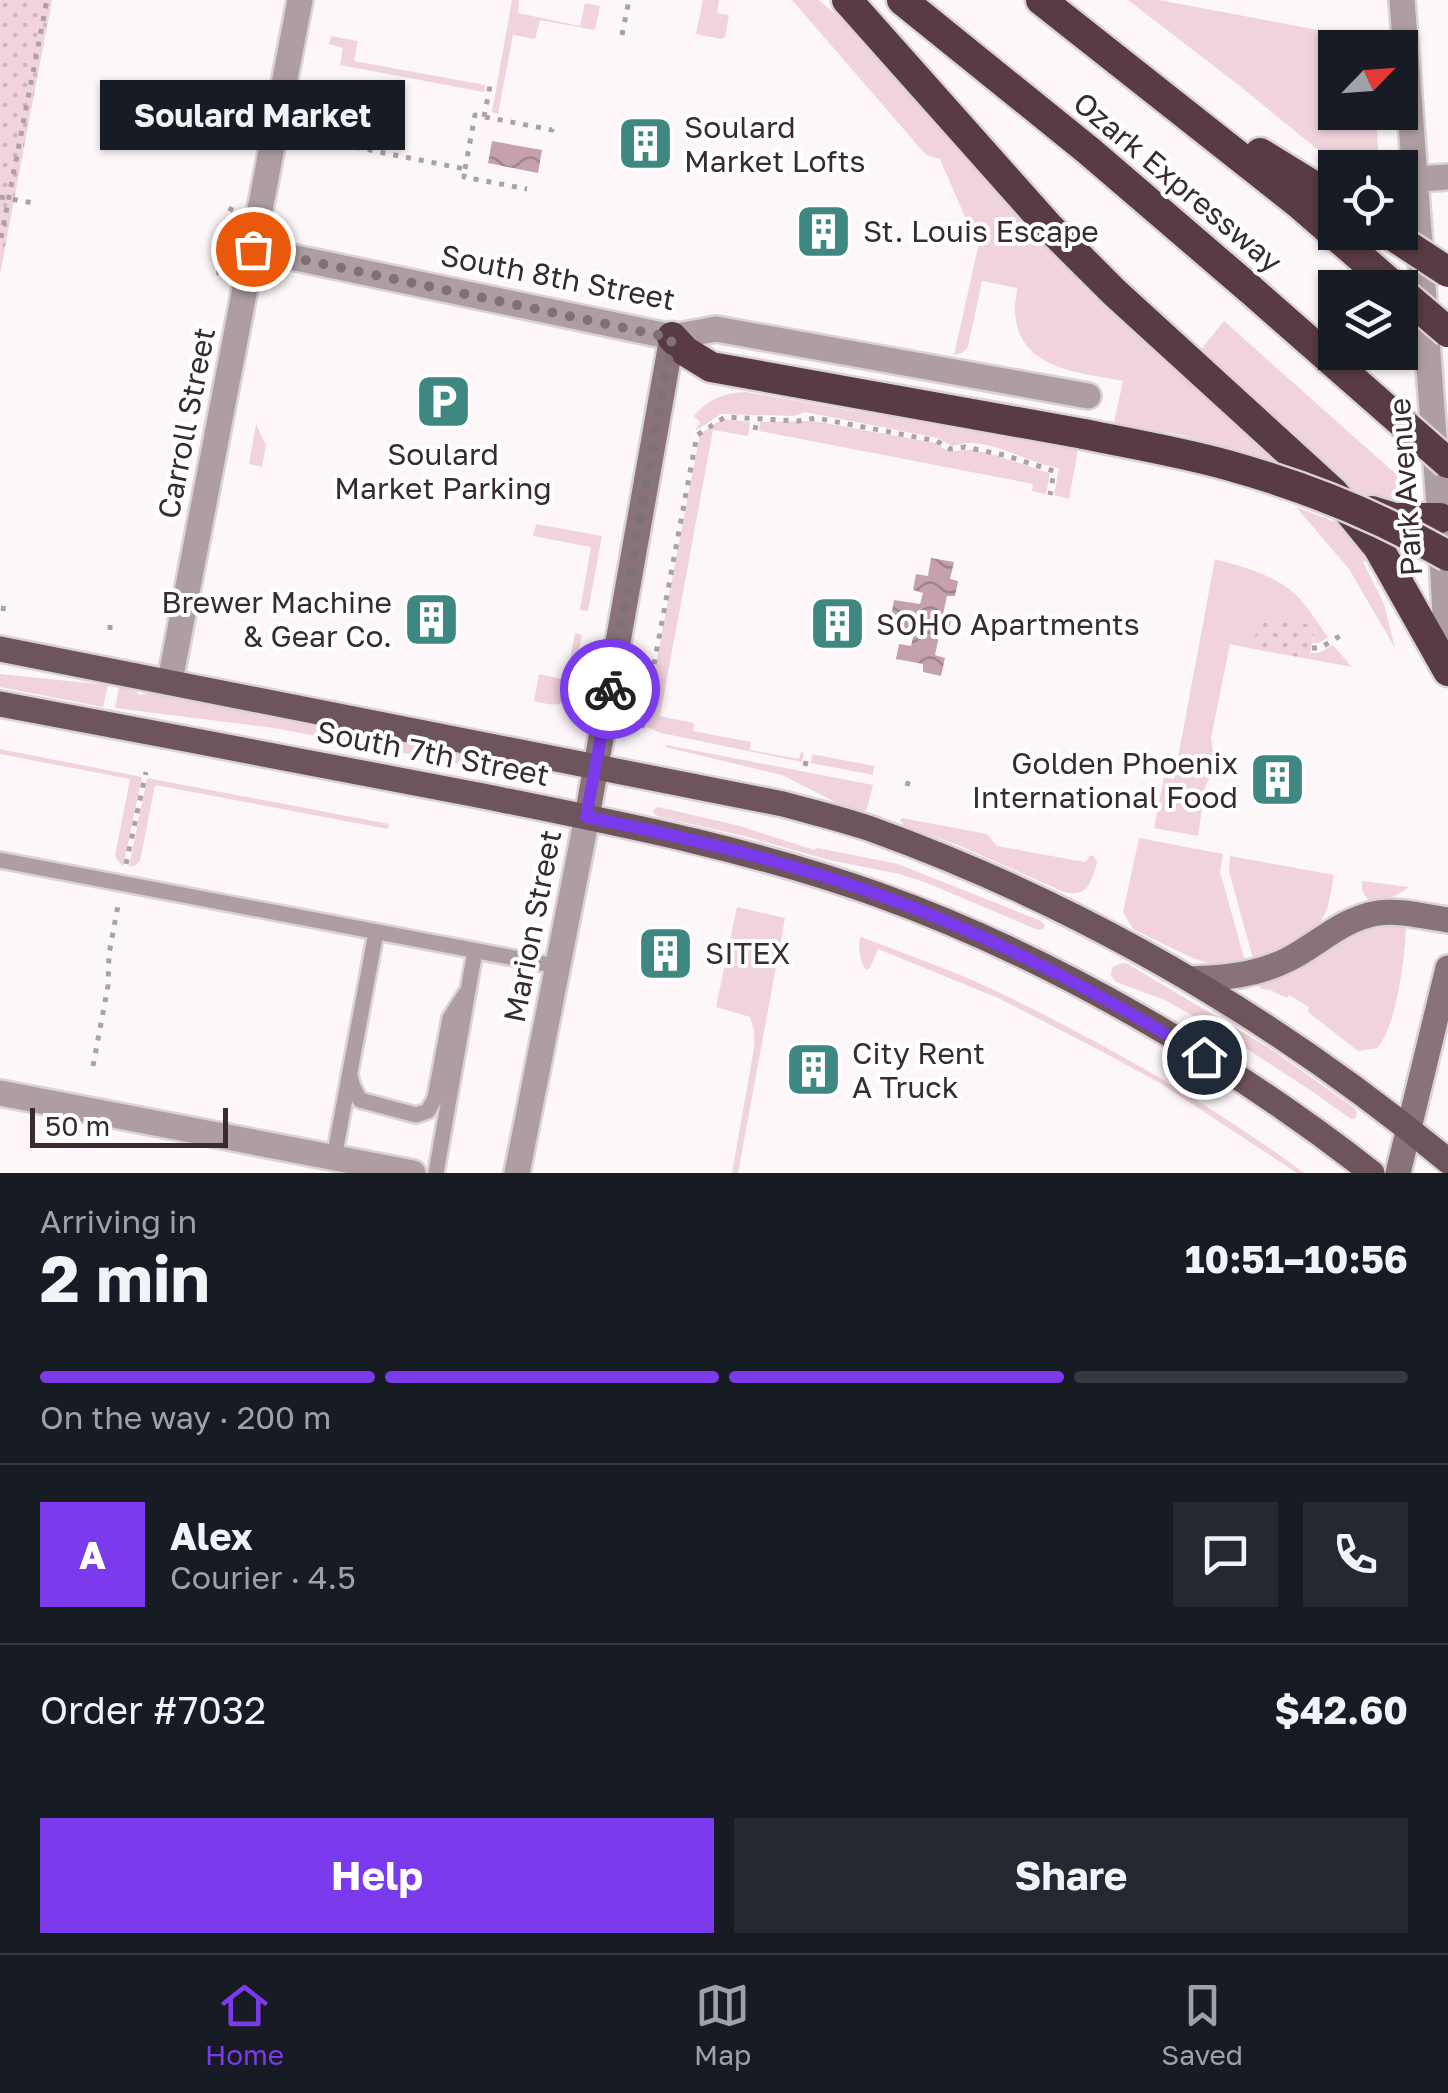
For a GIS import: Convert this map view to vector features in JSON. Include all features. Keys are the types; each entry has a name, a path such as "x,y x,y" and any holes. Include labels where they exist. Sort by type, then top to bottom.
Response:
{"highway":[{"path":"847,0 1061,239 1334,492 1378,547 1448,671"},
{"name":"Ozark Expressway","path":"902,0 1074,138 1448,463"},
{"name":"Ozark Expressway","path":"1041,0 1203,126 1300,190 1379,270"},
{"path":"1300,190 1318,195"},
{"path":"1414,250 1448,272"},
{"name":"Ozark Expressway","path":"1418,306 1448,332"},
{"path":"672,338 711,366 1084,434 1228,466 1295,487 1405,533 1448,556"},
{"path":"1334,492 1379,514 1440,518"}],"main road":[{"name":"South 7th Street","path":"0,650 783,804 868,828 1019,890 1190,979 1355,1086 1448,1160"},
{"name":"South 7th Street","path":"0,704 659,832 801,869 882,896 1062,975 1259,1092 1372,1173"}],"street":[{"name":"Carroll Street","path":"170,681 300,0"},
{"name":"Park Avenue","path":"1402,0 1415,150"},
{"path":"1418,179 1448,177"},
{"name":"Park Avenue","path":"1418,194 1448,671"},
{"name":"South 8th Street","path":"253,249 672,338 716,329 1088,396"},
{"name":"Marion Street","path":"517,1173 596,767 672,338"},
{"path":"1190,979 1222,978 1269,967 1356,918 1398,913 1448,920"},
{"path":"1398,1173 1448,968"},
{"path":"0,1093 412,1173"}],"lane":[{"path":"0,860 556,966"},
{"path":"334,1158 376,932"},
{"path":"436,1173 475,950"},
{"path":"350,1072 360,1100 416,1115 428,1112 436,1098 450,1018 466,993"}],"path":[{"path":"0,238 47,0"},
{"path":"620,0 629,1 622,35"},
{"path":"484,117 490,86"},
{"path":"527,189 464,177 475,115 552,130 554,125"},
{"path":"304,136 465,170"},
{"path":"0,197 33,203"},
{"path":"220,275 222,240 232,207"},
{"path":"214,239 222,240"},
{"path":"642,728 697,434 725,417 798,421 816,418 937,441 950,450 965,447 1004,454 1054,472 1050,495"},
{"path":"755,430 756,419"},
{"path":"1312,648 1320,648 1344,634"},
{"path":"806,766 808,754"},
{"path":"126,867 146,772"},
{"path":"982,800 984,787"},
{"path":"93,1066 120,897"}],"shaded area":[{"path":"0,0 52,0 0,274"},
{"path":"512,0 519,0 518,13 580,26 585,3 600,6 595,30 540,20 535,39 513,35 498,114 492,112"},
{"path":"703,0 719,0 717,13 729,15 725,37 696,34"},
{"path":"792,0 819,0 875,49 1110,309 1283,466 1182,435 1114,423 1123,381 1070,371 1039,357 1019,331 1017,288 982,281 968,347 954,355 978,247 940,159 926,155"},
{"path":"1128,0 1159,0 1318,30 1318,130 1377,130 1378,150 1318,150"},
{"path":"331,36 358,41 354,61 485,85 484,92 340,65 343,48 329,44"},
{"path":"1224,321 1397,475 1394,508 1354,491 1199,352"},
{"path":"746,392 1078,450 1069,499 1054,495 1059,468 991,446 952,446 938,438 805,412 794,416 721,414 695,431 700,422 694,416 705,405"},
{"path":"722,419 750,422 748,436 713,430 660,716 694,723 693,731 751,742 750,750 799,759 801,752 802,762 661,733 644,726 700,434"},
{"path":"814,421 936,443 950,451 973,450 1006,459 1050,473 1046,494 1032,491 1033,484 759,431 760,422"},
{"path":"256,424 266,445 262,467 249,464"},
{"path":"1296,507 1351,528 1370,557 1363,562 1384,604 1395,648 1349,569"},
{"path":"536,524 602,536 588,611 580,610 591,547 533,536"},
{"path":"1215,559 1282,584 1300,599 1328,637 1313,643 1316,627 1260,615 1253,649 1230,644 1211,738 1214,759 1205,787 1198,836 1154,828 1164,777 1174,779"},
{"path":"1259,614 1316,626 1309,659 1253,649"},
{"path":"575,633 582,635 569,699 557,704 534,701 539,674 566,680"},
{"path":"1333,645 1352,667 1309,659 1311,653"},
{"path":"0,674 108,685 103,707 0,687"},
{"path":"119,687 140,695 150,693 517,763 521,772 514,774 274,728 115,708"},
{"path":"666,745 873,785 867,809 853,811 782,775"},
{"path":"0,749 142,777 123,867 115,856 130,779 0,754"},
{"path":"812,754 874,766 873,775 811,763"},
{"path":"147,778 389,824 388,829 155,785 140,861 129,867"},
{"path":"658,807 740,826 814,850 898,864 1041,921 1045,926 1038,930 899,874 660,817 653,810"},
{"path":"902,818 987,834 997,846 1085,862 1094,856 1097,862 1084,890 1064,892 958,845 906,827 900,821"},
{"path":"1139,838 1223,854 1220,872 1245,961 1211,964 1133,929 1123,912"},
{"path":"1230,856 1334,875 1324,916 1311,932 1293,944 1253,959 1229,871"},
{"path":"1362,881 1409,887 1391,898 1370,902"},
{"path":"737,907 785,918 738,1173 732,1173 754,1048 750,1017 716,1007"},
{"path":"1397,924 1406,926 1402,972 1390,1024 1377,1048 1358,1051 1308,1012 1309,1007 1289,995 1287,998 1261,989 1259,983 1294,972 1360,934"},
{"path":"861,937 979,983 1076,1031 1193,1098 1304,1173 1297,1173 1160,1083 998,998 878,949 866,970 860,954"},
{"path":"1126,963 1271,1049 1353,1107 1356,1118 1351,1119 1213,1027 1165,1000 1116,982 1112,968"}],"water":[{"path":"492,141 542,150 538,173 488,163"},
{"path":"931,558 954,562 950,579 958,581 955,596 947,596 942,619 951,621 948,633 940,631 935,655 945,658 941,676 923,672 923,664 896,659 899,644 911,646 913,637 888,632 894,600 920,604 923,593 913,590 916,574 928,576"}],"way so far":[{"path":"253,249 672,338 610,689"}],"place":[{"name":"Soulard Market Lofts","path":"645,144"},
{"name":"St. Louis Escape","path":"824,231"},
{"name":"Soulard Market","path":"253,249"},
{"name":"Soulard Market Parking","path":"443,402"},
{"name":"Brewer Machine & Gear Co.","path":"431,619"},
{"name":"SOHO Apartments","path":"837,624"},
{"name":"Golden Phoenix International Food","path":"1277,780"},
{"name":"SITEX","path":"666,953"},
{"name":"City Rent A Truck","path":"813,1070"}],"route":[{"path":"610,689 586,817 728,849 882,896 1046,967 1204,1057"}]}
